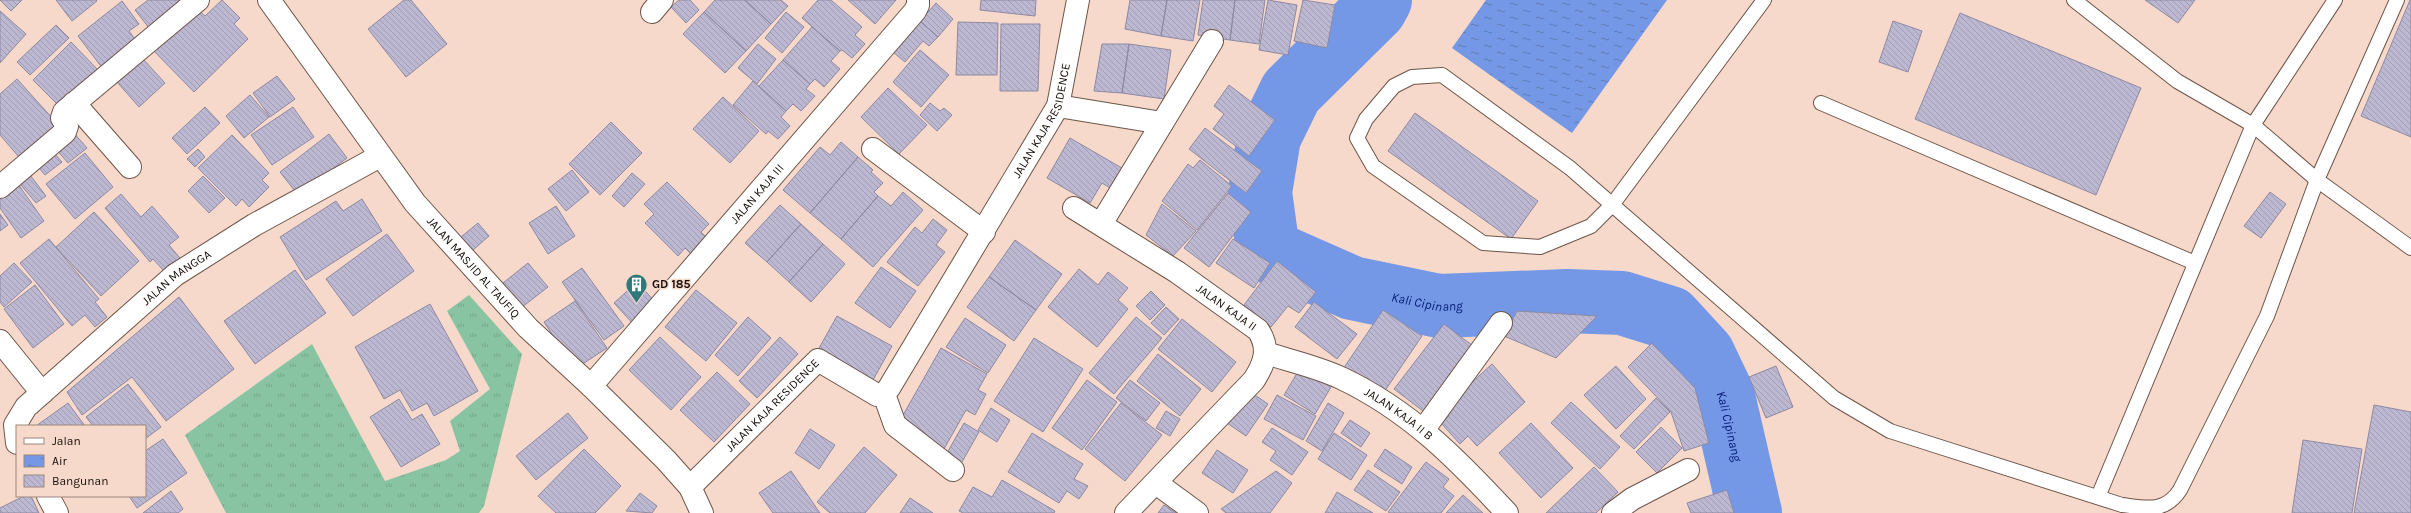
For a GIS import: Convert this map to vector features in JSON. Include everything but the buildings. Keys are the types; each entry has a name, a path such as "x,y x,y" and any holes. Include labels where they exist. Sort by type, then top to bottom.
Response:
{"street":[{"path":"0,187 65,132 67,126 62,116 74,103 198,0"},
{"name":"JALAN MASJID AL TAUFIQ","path":"270,0 415,203 528,328 592,386 666,460 690,487 702,513"},
{"name":"JALAN KAJA III","path":"592,386 916,11 918,0"},
{"name":"JALAN KAJA RESIDENCE","path":"690,487 818,360 877,395 884,394 984,232 1058,106 1078,0"},
{"path":"1101,224 1212,41"},
{"path":"74,103 130,166"},
{"path":"1058,106 1162,123"},
{"path":"873,149 984,232"},
{"name":"JALAN MANGGA","path":"16,434 15,425 26,407 175,275 254,225 380,156"},
{"name":"JALAN KAJA II","path":"1074,208 1177,272 1258,330 1264,339 1266,353"},
{"path":"1424,429 1501,323"},
{"path":"0,341 42,393"},
{"path":"1126,513 1254,380 1264,365 1266,353"},
{"name":"JALAN KAJA II B","path":"1266,353 1340,378 1424,429 1507,513"},
{"path":"884,394 895,425 953,470"},
{"path":"1613,513 1632,499 1688,470"},
{"path":"1156,483 1197,513"},
{"path":"49,497 57,513"}],"lane":[{"path":"1764,0 1612,205 1590,226 1540,247 1483,243 1372,166 1356,138 1366,119 1394,86 1412,76 1442,75 1570,168 1612,205 1834,398 1890,431 2122,504 2156,508 2166,506 2174,500 2267,316 2317,180 2397,0"},
{"path":"2074,0 2176,81 2253,125 2317,180 2411,248"},
{"path":"2098,497 2253,125 2335,0"},
{"path":"1821,103 2195,263"}],"green space":[{"path":"469,295 522,354 484,506 479,513 226,513 185,435 312,344 385,481 446,460 460,451 450,421 490,389 447,311"}],"water":[{"path":"1486,0 1667,0 1572,133 1452,48"}],"waterway":[{"name":"Kali Cipinang","path":"1380,0 1375,9 1291,92 1269,137 1260,192 1268,251 1352,288 1439,306 1567,301 1622,303 1670,318 1703,354 1723,396 1750,513"}],"place":[{"name":"GD 185","path":"636,304"}]}
